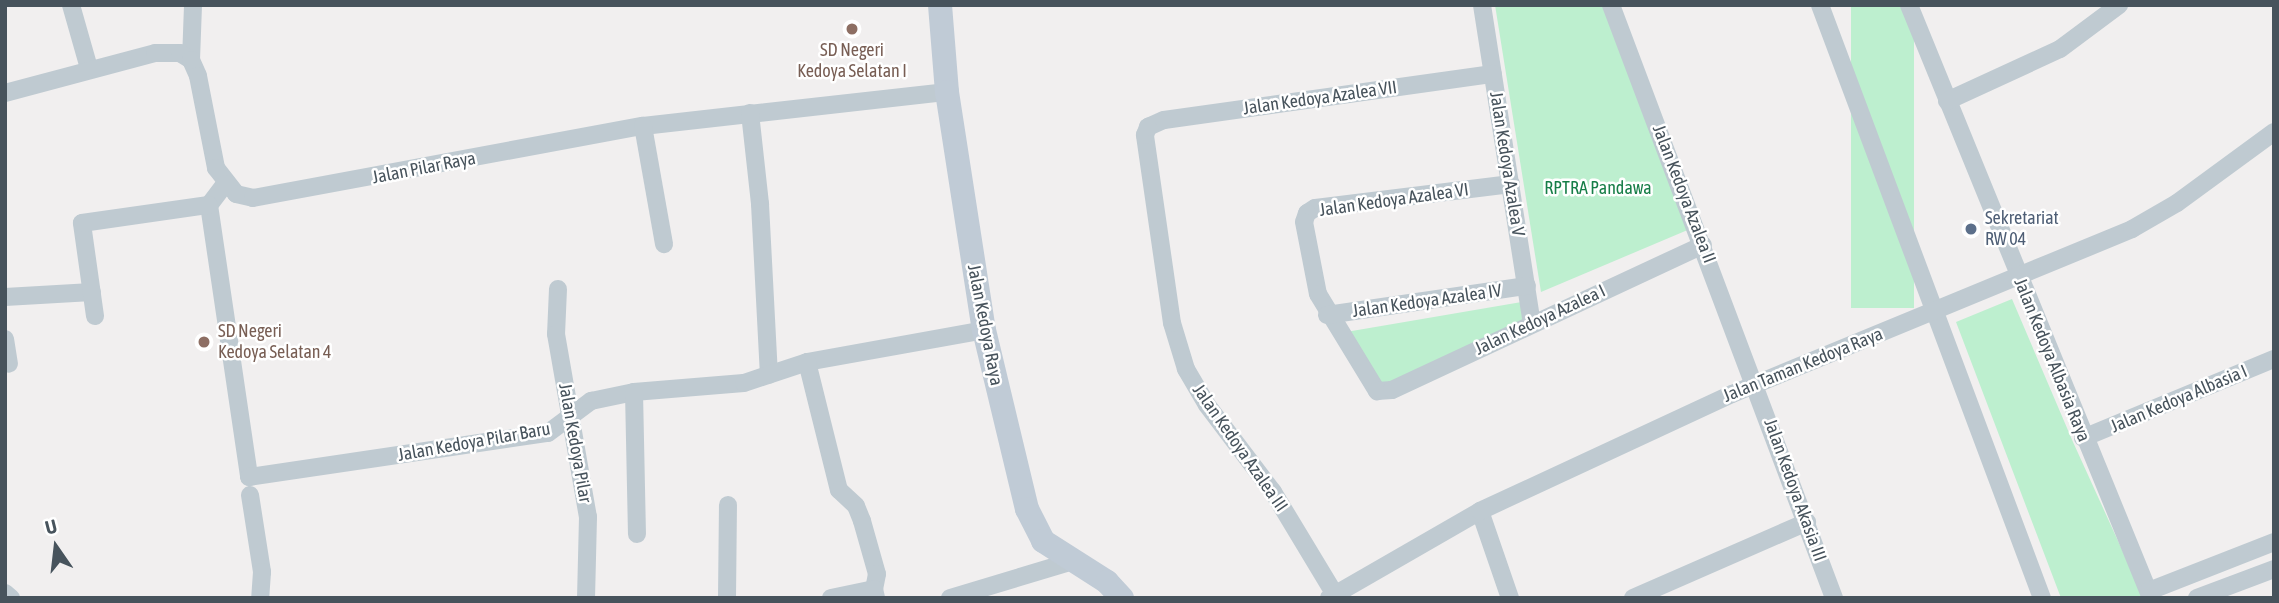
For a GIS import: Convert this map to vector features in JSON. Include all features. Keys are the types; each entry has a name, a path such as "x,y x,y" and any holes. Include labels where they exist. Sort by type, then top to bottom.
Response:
{"street":[{"path":"71,5 89,68"},
{"path":"96,316 82,223 209,205 225,184 216,168 198,76 191,61 194,5"},
{"name":"Jalan Kedoya Raya","path":"940,5 947,92 984,330 1030,518 1043,541 1107,582 1122,598"},
{"name":"Jalan Kedoya Azalea V","path":"1482,5 1532,323"},
{"name":"Jalan Kedoya Azalea II","path":"1611,5 1756,383"},
{"path":"1820,5 1937,311 2042,598"},
{"name":"Jalan Kedoya Albasia Raya","path":"1909,5 2083,438 2150,594"},
{"path":"1947,101 2060,49 2119,5"},
{"path":"5,93 89,68 168,51 191,61"},
{"name":"Jalan Kedoya Azalea VII","path":"1148,127 1164,120 1493,74"},
{"name":"Jalan Pilar Raya","path":"225,184 236,194 274,197 643,126 947,92"},
{"path":"750,113 760,204 769,375"},
{"path":"643,126 663,244"},
{"name":"Jalan Kedoya Azalea III","path":"1148,127 1145,146 1172,323 1186,369 1207,405 1273,492 1334,597"},
{"name":"Jalan Taman Kedoya Raya","path":"1334,597 1480,511 1756,383 2019,278 2154,217 2274,132"},
{"name":"Jalan Kedoya Azalea VI","path":"1377,391 1327,315 1311,271 1304,222 1307,213 1315,208 1511,184"},
{"name":"Jalan Kedoya Pilar Baru","path":"209,205 249,477 536,435 561,427 571,415 591,401 634,392 744,383 807,362 984,330"},
{"name":"Jalan Kedoya Azalea I","path":"1377,391 1392,390 1703,245"},
{"name":"Jalan Kedoya Azalea IV","path":"1327,315 1527,286"},
{"name":"Jalan Kedoya Pilar","path":"558,289 556,330 588,517 586,598"},
{"path":"5,296 92,292"},
{"path":"5,340 9,364"},
{"name":"Jalan Kedoya Albasia I","path":"2083,438 2274,359"},
{"path":"807,362 839,490 856,506 877,574 875,593 831,598"},
{"name":"Jalan Kedoya Akasia III","path":"1756,383 1834,598"},
{"path":"634,392 637,534"},
{"path":"250,495 262,572 260,598"},
{"path":"727,598 728,505"},
{"path":"1480,511 1510,598"},
{"path":"1633,598 1807,522"},
{"path":"2150,594 2274,542"},
{"path":"950,598 1073,561"},
{"path":"2197,598 2274,569"},
{"path":"5,593 11,598"}],"green space":[{"name":"RPTRA Pandawa","path":"1495,5 1609,5 1690,229 1541,292"},
{"path":"1851,5 1914,5 1914,308 1851,308"},
{"path":"2012,299 2144,598 2061,598 1956,322"},
{"path":"1528,301 1529,320 1389,398 1346,332"}],"place":[{"name":"SD Negeri Kedoya Selatan I","path":"852,29"},
{"name":"Sekretariat RW 04","path":"1971,229"},
{"name":"SD Negeri Kedoya Selatan 4","path":"204,342"}]}
